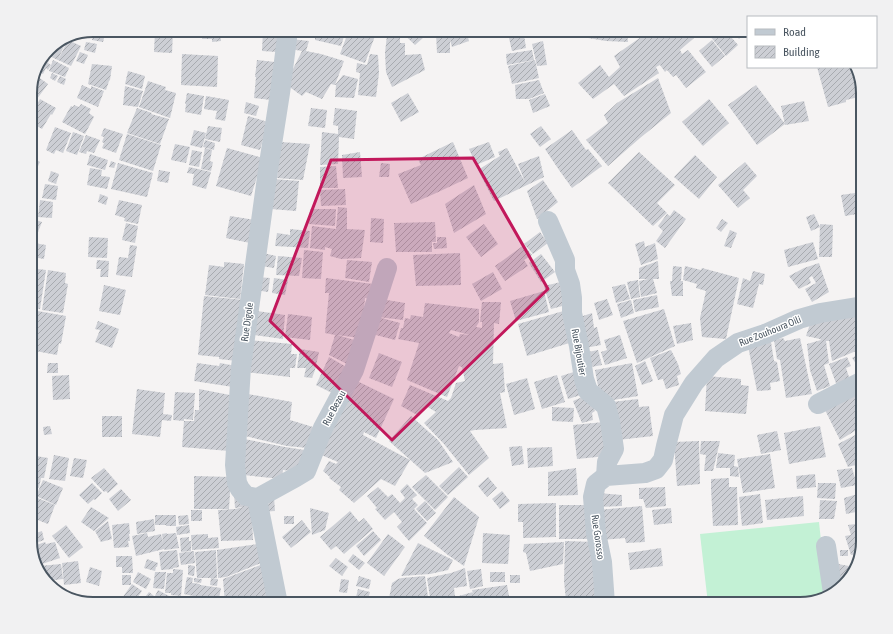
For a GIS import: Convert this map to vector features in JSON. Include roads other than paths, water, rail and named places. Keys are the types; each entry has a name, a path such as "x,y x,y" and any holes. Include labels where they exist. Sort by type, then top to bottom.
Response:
{"street":[{"name":"Rue Digole","path":"256,499 246,496 237,483 235,465 241,367 287,37"},
{"name":"Rue Bijoutier","path":"548,221 565,260 565,270 570,284 572,298 574,327 579,346 584,379 588,391 606,406 610,421 614,449 607,462 606,476"},
{"name":"Rue Bezou","path":"256,499 306,471 323,428 354,370 386,268"},
{"name":"Rue Zouhoura Oili","path":"606,476 645,473 656,469 663,460 674,415 694,383 716,358 738,343 799,319 820,313 856,307"},
{"path":"818,404 856,385"},
{"name":"Rue Gorosso","path":"605,597 602,562 596,533 593,497 596,484 606,476"},
{"path":"256,499 277,597"},
{"path":"826,546 832,587"}]}
